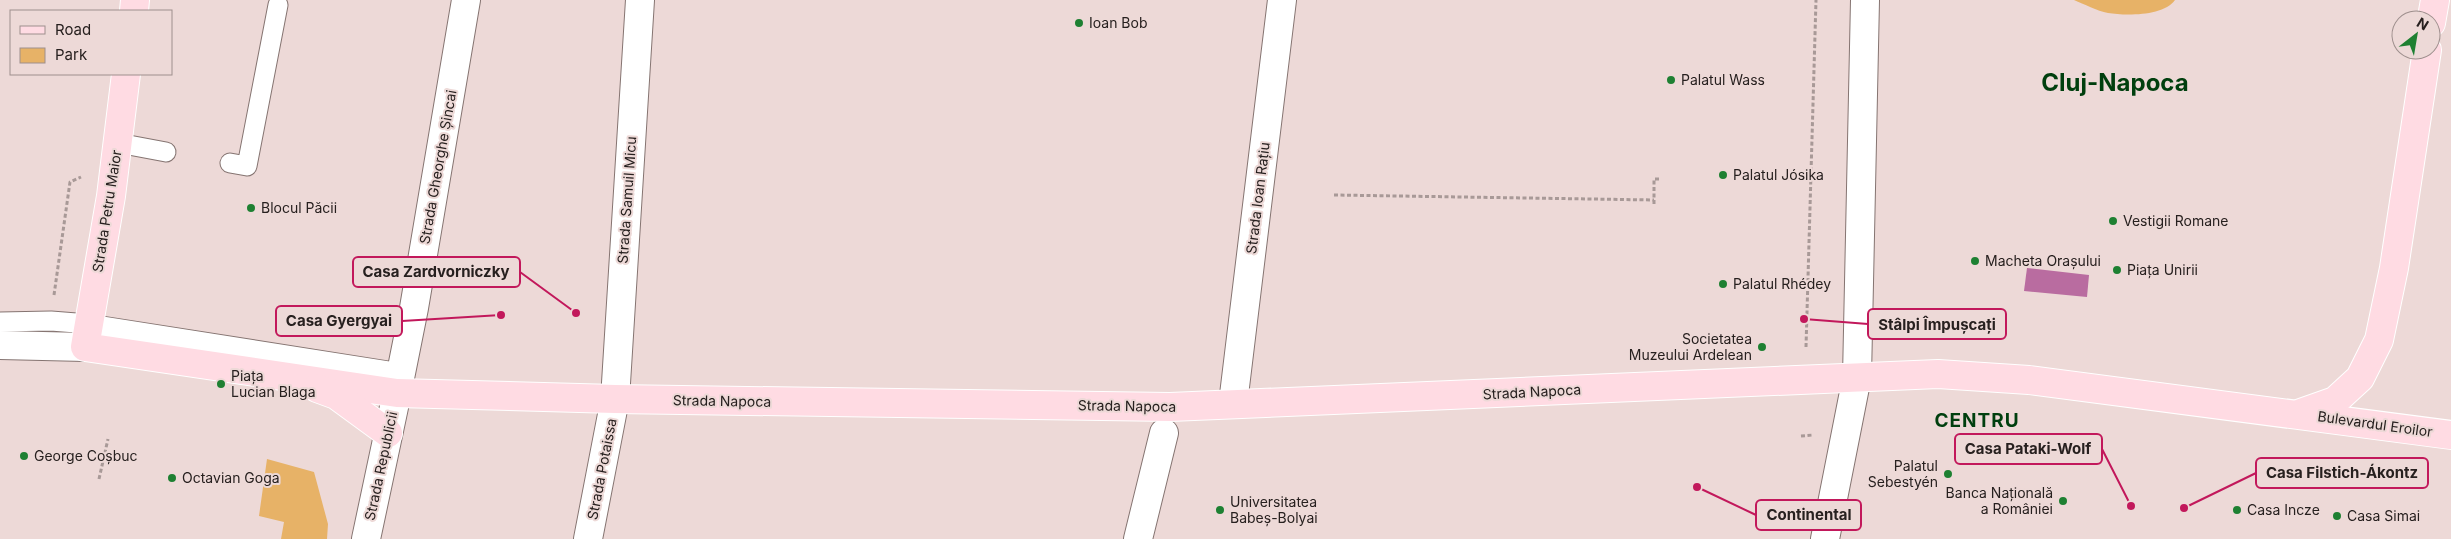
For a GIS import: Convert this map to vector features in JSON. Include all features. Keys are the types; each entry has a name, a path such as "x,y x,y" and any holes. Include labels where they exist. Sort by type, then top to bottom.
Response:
{"main road":[{"path":"1857,377 1938,374 1977,376 2300,414 2335,401 2360,378 2380,340 2394,268 2425,60"},
{"name":"Strada Petru Maior","path":"87,336 111,196 126,75"},
{"path":"87,336 287,376 399,383"},
{"path":"287,376 336,395 388,433"},
{"name":"Strada Napoca","path":"399,383 615,400 1170,407 1857,377"},
{"name":"Bulevardul Eroilor","path":"2300,414 2451,435"}],"street":[{"name":"Strada Gheorghe Șincai","path":"399,383 414,308 466,0"},
{"name":"Strada Samuil Micu","path":"615,400 640,0"},
{"name":"Strada Ioan Rațiu","path":"1235,387 1282,0"},
{"path":"1826,539 1857,377 1865,0"},
{"path":"0,345 87,336"},
{"name":"Strada Republicii","path":"366,539 399,383"},
{"name":"Strada Potaissa","path":"588,539 615,400"},
{"path":"1138,539 1164,433"}],"lane":[{"path":"230,163 246,166 278,5"},
{"path":"118,143 166,152"},
{"path":"0,322 51,321 87,336 399,383"}],"path":[{"path":"1805,351 1816,0"},
{"path":"1785,178 1811,177"},
{"path":"1334,195 1654,202 1654,179 1661,178"},
{"path":"51,321 66,204"},
{"path":"99,479 108,439"}],"green space":[{"path":"2074,0 2175,0 2170,5 2154,12 2116,14 2095,9"},
{"path":"267,459 314,472 328,524 327,539 281,539 284,522 259,516"}],"shaded area":[{"path":"2027,268 2089,275 2087,297 2024,291"}],"place":[{"name":"Ioan Bob","path":"1079,23"},
{"name":"Palatul Wass","path":"1671,80"},
{"name":"Palatul Jósika","path":"1723,175"},
{"name":"Blocul Păcii","path":"251,208"},
{"name":"Vestigii Romane","path":"2113,221"},
{"name":"Macheta Orașului","path":"1975,261"},
{"name":"Piața Unirii","path":"2117,270"},
{"name":"Palatul Rhédey","path":"1723,284"},
{"name":"Casa Zardvorniczky","path":"576,313"},
{"name":"Casa Gyergyai","path":"501,315"},
{"name":"Stâlpi Împușcați","path":"1804,319"},
{"name":"Societatea Muzeului Ardelean","path":"1762,347"},
{"name":"Piața Lucian Blaga","path":"221,384"},
{"name":"George Coșbuc","path":"24,456"},
{"name":"Palatul Sebestyén","path":"1948,474"},
{"name":"Octavian Goga","path":"172,478"},
{"name":"Continental","path":"1697,487"},
{"name":"Banca Națională a României","path":"2063,501"},
{"name":"Casa Pataki-Wolf","path":"2131,506"},
{"name":"Casa Filstich-Ákontz","path":"2184,508"},
{"name":"Universitatea Babeș-Bolyai","path":"1220,510"},
{"name":"Casa Incze","path":"2237,510"},
{"name":"Casa Simai","path":"2337,516"}],"district":[{"name":"Cluj-Napoca","path":"2115,83"},
{"name":"CENTRU","path":"1977,420"}]}
